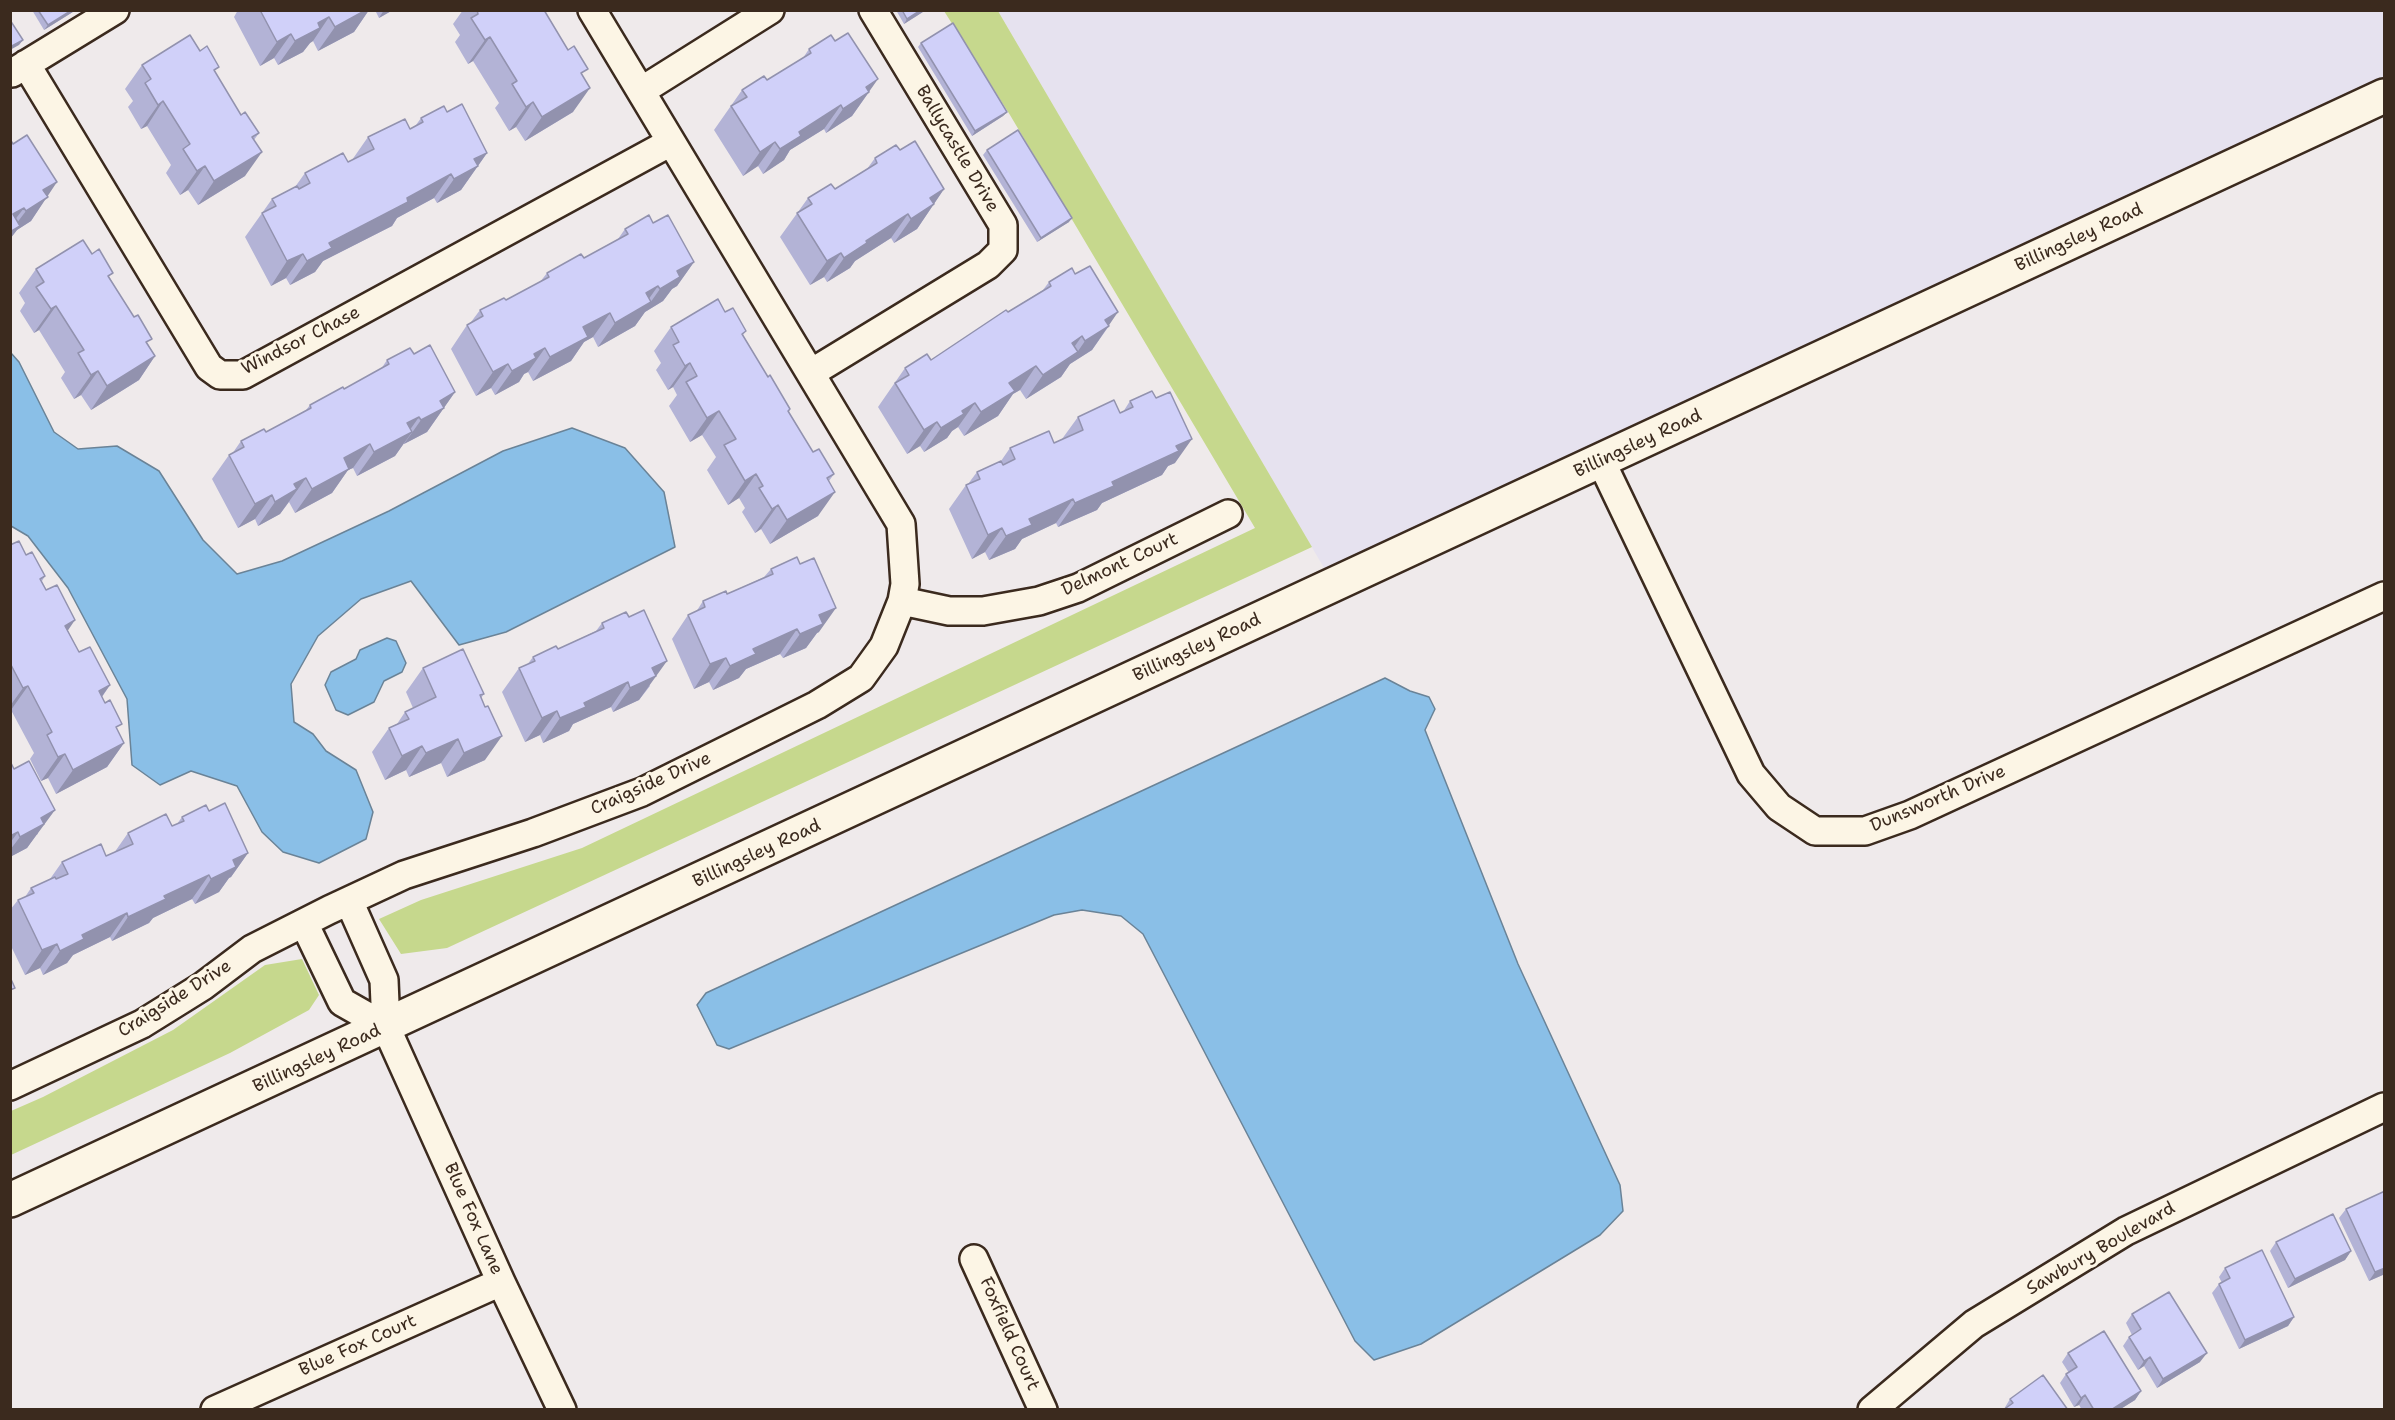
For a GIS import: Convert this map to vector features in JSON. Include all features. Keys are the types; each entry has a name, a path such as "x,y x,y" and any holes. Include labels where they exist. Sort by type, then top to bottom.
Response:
{"street":[{"path":"18,69 115,10"},
{"path":"592,10 901,524 905,584 902,601"},
{"path":"641,91 770,10"},
{"name":"Ballycastle Drive","path":"811,373 988,265 1004,250 1003,225 873,10"},
{"name":"Windsor Chase","path":"18,69 209,367 220,375 243,375 671,142"},
{"name":"Billingsley Road","path":"10,1200 2385,96"},
{"name":"Dunsworth Drive","path":"1600,461 1751,774 1779,807 1815,831 1865,831 1910,815 2385,596"},
{"name":"Delmont Court","path":"902,601 949,610 983,611 1039,601 1078,588 1228,514"},
{"name":"Craigside Drive","path":"10,1086 49,1070 142,1024 203,986 252,949 404,875 533,833 642,792 817,705 861,678 884,646 902,601"},
{"path":"349,901 384,980 386,1027"},
{"path":"304,923 342,1002 386,1027"},
{"name":"Blue Fox Lane","path":"386,1027 562,1410"},
{"name":"Sawbury Boulevard","path":"1872,1410 1974,1324 2126,1231 2385,1107"},
{"name":"Foxfield Court","path":"974,1259 1043,1410"},
{"name":"Blue Fox Court","path":"215,1410 501,1281"}],"shaded area":[{"path":"998,11 2384,11 2384,96 1334,585"}],"green space":[{"path":"944,11 998,11 1312,547 447,948 401,954 379,919 421,900 582,848 1255,528 1010,115"},
{"path":"302,959 319,995 309,1010 230,1053 11,1155 11,1111 173,1030 265,965"}],"water":[{"path":"11,353 19,362 54,432 78,449 117,446 159,471 203,540 237,574 282,561 389,511 503,451 572,428 625,448 664,492 675,547 506,632 459,645 411,581 361,599 318,636 291,684 294,722 313,734 326,751 356,770 373,812 366,839 319,863 283,852 262,832 237,786 191,771 160,785 132,765 127,699 68,588 28,536 11,526"},
{"path":"387,638 396,641 406,663 402,672 384,681 374,702 348,715 336,710 325,685 331,672 356,659 360,650"},
{"path":"1385,678 1410,691 1429,697 1435,709 1425,730 1518,964 1620,1185 1623,1211 1600,1235 1421,1344 1374,1360 1355,1341 1143,934 1121,916 1082,910 1054,915 729,1049 717,1045 697,1005 706,993"}],"building":[{"path":"38,10 72,10 48,25"},
{"path":"260,10 366,10 335,27 329,17 318,23 320,28 295,41 291,34 277,42"},
{"path":"477,10 544,10 568,50 574,46 588,69 581,73 590,88 542,117 533,102 526,107 512,84 517,81 490,37 485,40 471,18 478,14"},
{"path":"902,10 921,10 907,19"},
{"path":"10,20 23,40 10,47"},
{"path":"953,23 1007,112 975,131 921,43"},
{"path":"848,33 878,79 866,87 869,92 843,109 841,105 799,132 801,136 780,149 775,142 760,152 731,106 747,97 742,90 764,76 767,80 811,53 809,49 831,35 835,41"},
{"path":"190,35 200,51 207,46 219,67 214,70 241,115 245,112 259,133 252,137 262,152 214,181 205,166 197,171 183,149 190,144 163,101 158,105 145,83 151,79 142,65"},
{"path":"462,104 487,153 474,159 478,166 454,179 451,174 407,198 408,202 329,243 332,248 307,261 303,254 287,261 262,213 276,206 272,199 297,186 299,189 310,183 305,173 343,153 348,162 374,149 368,137 405,119 410,129 423,122 421,118 444,106 447,112"},
{"path":"1018,130 1072,218 1041,238 987,150"},
{"path":"27,135 57,182 43,190 48,197 26,211 24,208 13,214 20,226 10,232 10,139 13,144"},
{"path":"915,141 944,189 930,198 934,204 911,219 908,214 844,258 841,253 827,261 797,213 812,204 808,198 831,184 835,189 877,163 875,158 896,145 900,150"},
{"path":"649,215 653,223 668,215 694,262 677,271 680,277 660,289 658,286 646,293 651,302 615,323 610,313 583,327 588,337 550,357 545,348 534,354 536,358 512,371 508,364 493,372 467,325 483,316 480,310 504,298 506,300 549,277 547,273 581,254 584,258 628,234 625,229"},
{"path":"83,240 92,254 99,249 113,273 108,276 134,317 138,315 152,339 146,342 155,356 107,386 98,371 91,375 78,353 84,350 56,306 51,309 36,287 44,282 36,269"},
{"path":"1090,266 1118,312 1105,320 1109,326 1085,341 1082,336 1072,343 1078,352 1043,375 1036,366 1009,383 1015,391 981,412 975,403 962,411 964,414 941,428 937,422 924,430 895,383 909,375 905,368 927,354 931,360 1006,310 1008,312 1051,286 1049,282 1072,268 1075,274"},
{"path":"718,299 725,312 733,308 746,331 742,334 768,377 770,375 790,409 788,411 813,452 819,449 834,474 827,478 835,492 787,520 778,505 772,509 759,488 763,486 756,474 745,481 724,445 736,439 719,411 707,418 686,382 697,376 690,363 685,366 673,345 679,342 671,327"},
{"path":"430,345 455,392 440,401 444,408 421,420 419,417 407,423 412,432 374,452 370,444 344,458 349,469 312,489 306,478 294,484 297,489 275,502 272,495 255,504 229,455 244,447 241,441 264,429 266,432 311,408 310,405 389,364 387,360 410,348 414,354"},
{"path":"1152,391 1156,398 1170,392 1192,439 1176,446 1179,451 1112,482 1114,486 1075,503 1073,499 1029,519 1032,525 1006,536 1002,528 988,535 966,485 980,479 977,472 1001,461 1003,465 1015,459 1010,448 1049,431 1054,443 1083,430 1078,417 1114,400 1120,413 1133,407 1130,401"},
{"path":"19,541 26,555 32,552 45,576 40,579 46,590 57,585 75,620 65,626 79,652 90,647 110,685 99,691 105,703 110,700 122,724 116,727 124,743 73,770 65,754 58,757 47,735 52,732 28,686 23,688 10,663 10,545"},
{"path":"797,557 800,564 814,558 836,608 819,615 823,624 800,634 797,629 753,649 756,654 730,666 726,658 710,664 688,615 705,607 703,601 726,591 727,594 773,574 771,569"},
{"path":"644,610 667,661 652,668 656,676 630,688 628,682 584,703 586,707 560,718 557,711 542,718 519,668 535,661 533,657 556,646 558,649 604,628 602,623 626,612 629,617"},
{"path":"463,649 484,694 480,695 485,707 488,706 502,736 464,753 458,739 426,753 422,746 402,756 389,728 409,719 405,712 436,697 423,668"},
{"path":"29,761 55,810 41,818 44,824 20,837 18,832 10,836 10,764 14,769"},
{"path":"225,803 248,853 233,860 236,867 211,879 209,875 164,896 166,899 128,917 127,913 82,935 84,939 60,951 57,944 42,950 18,900 34,893 31,888 68,874 62,862 101,844 106,856 133,844 128,833 166,814 172,826 184,821 182,817 206,805 209,811"},
{"path":"10,977 15,988 10,990"},
{"path":"2385,1191 2385,1268 2375,1272 2346,1209"},
{"path":"2333,1214 2351,1251 2295,1279 2276,1242"},
{"path":"2262,1250 2294,1317 2245,1340 2219,1284 2230,1278 2225,1268"},
{"path":"2169,1292 2207,1353 2163,1379 2150,1357 2144,1361 2129,1337 2141,1329 2132,1314"},
{"path":"2104,1331 2141,1391 2111,1410 2094,1410 2085,1395 2081,1398 2066,1374 2077,1367 2068,1353"},
{"path":"2043,1375 2068,1410 2003,1410 2013,1403 2010,1399"}]}
